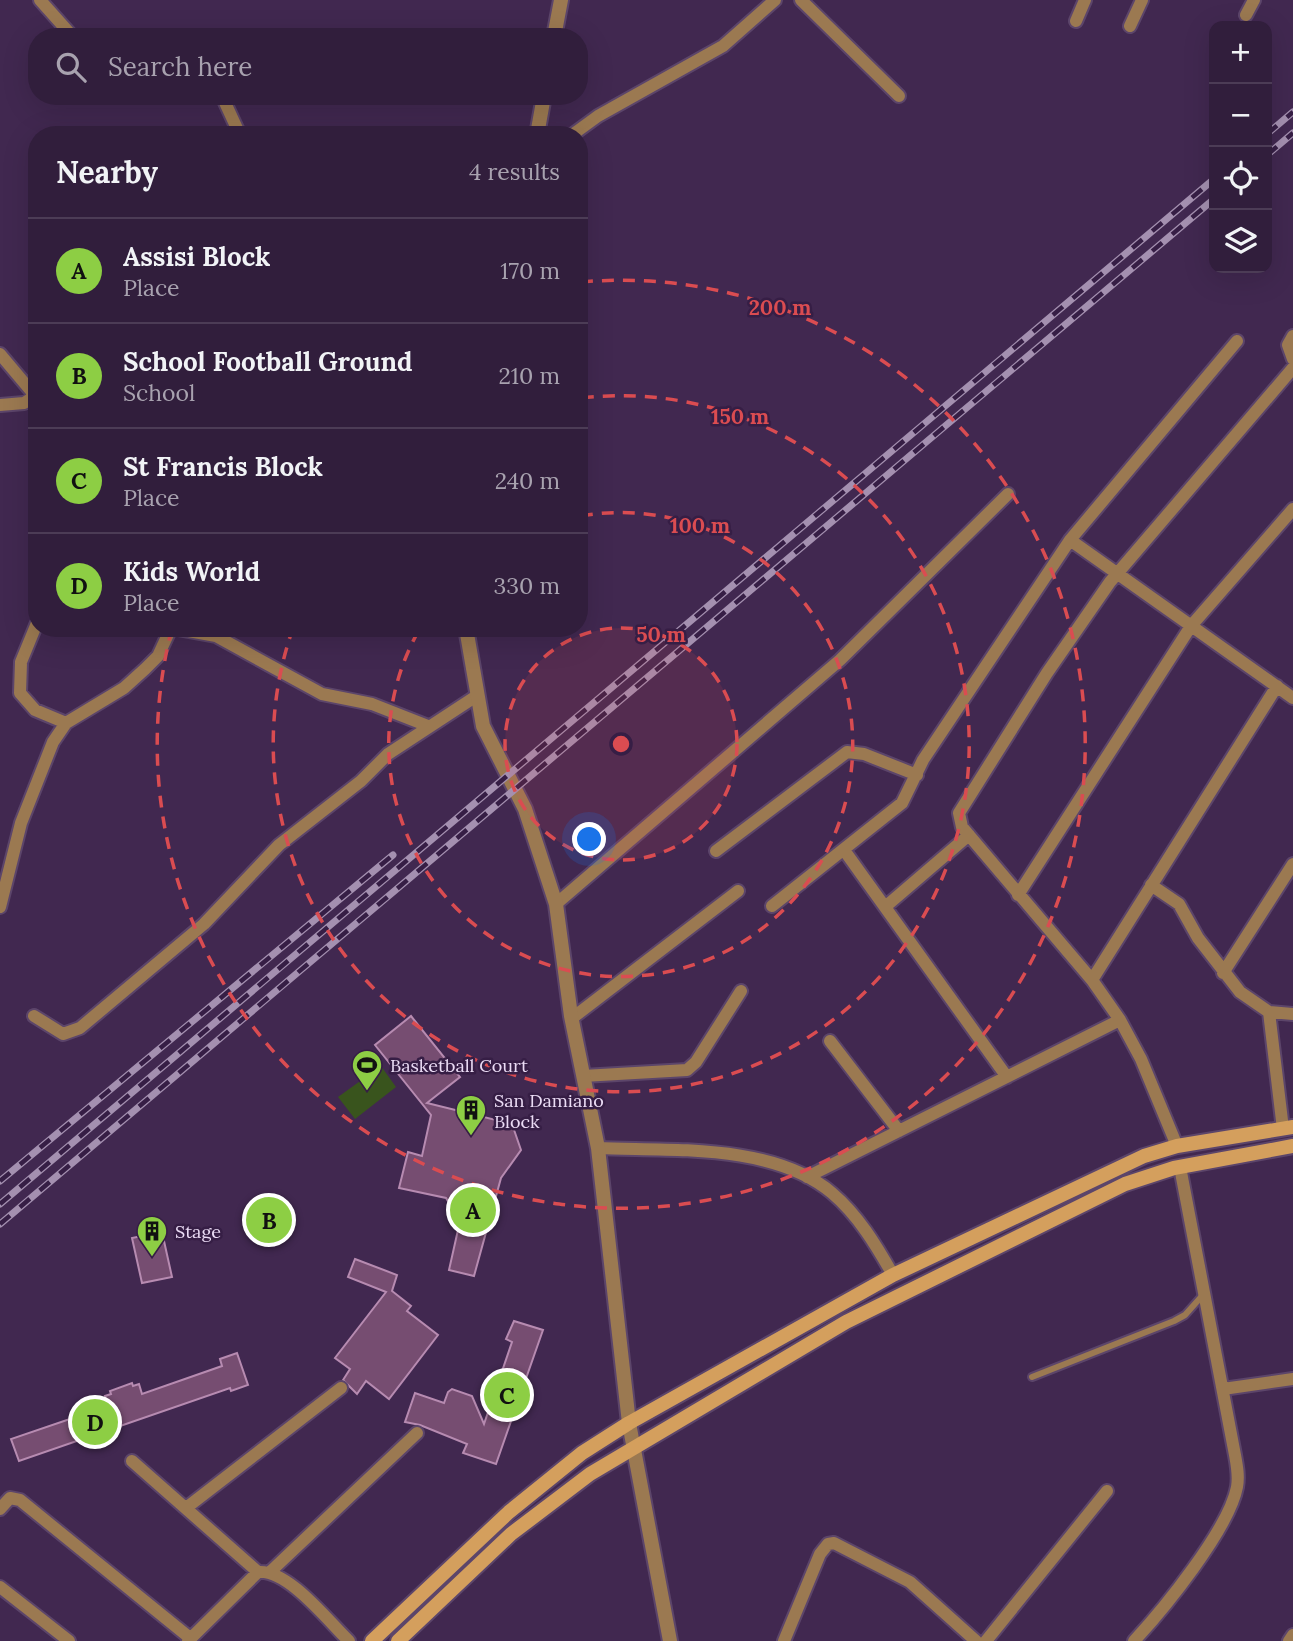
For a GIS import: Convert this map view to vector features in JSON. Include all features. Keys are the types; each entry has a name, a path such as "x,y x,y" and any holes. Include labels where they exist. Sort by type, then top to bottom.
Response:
{"main road":[{"path":"372,1641 509,1511 582,1453 629,1423 893,1275 1117,1167 1177,1146 1288,1128"},
{"path":"398,1641 511,1534 590,1474 634,1445 846,1322 1125,1184 1180,1167 1293,1146"}],"street":[{"path":"40,0 65,28"},
{"path":"556,28 561,0"},
{"path":"584,126 723,46 775,0"},
{"path":"801,0 898,96"},
{"path":"1076,21 1085,0"},
{"path":"1130,26 1142,0"},
{"path":"1247,15 1254,0"},
{"path":"226,105 236,126"},
{"path":"539,126 542,105"},
{"path":"1293,336 1288,345 1293,359"},
{"path":"772,906 894,812 908,794 923,760 1070,540 1237,341"},
{"path":"0,354 28,387"},
{"path":"1177,1146 1142,1059 1120,1020 1092,980 960,823 962,806 1069,641 1116,575 1293,368"},
{"path":"0,405 28,401"},
{"path":"556,904 839,660 1008,494"},
{"path":"1018,895 1191,626 1290,517"},
{"path":"1070,540 1293,698"},
{"path":"32,637 21,662 20,693 35,710 66,723"},
{"path":"0,907 21,823 53,742 66,723 124,688 145,670 158,656 167,637"},
{"path":"218,637 322,694 372,704 428,726"},
{"path":"468,637 483,726 525,808 556,904 571,1019 597,1148 629,1423 670,1641"},
{"path":"1092,980 1277,686"},
{"path":"34,1016 63,1034 80,1028 204,925 279,845 361,780 388,754 478,695"},
{"path":"716,851 847,752 864,754 916,775"},
{"path":"885,906 970,835"},
{"path":"844,850 1007,1077"},
{"path":"1223,973 1293,864"},
{"path":"1151,886 1179,904 1223,973 1245,997 1269,1012 1293,1014"},
{"path":"571,1019 738,891"},
{"path":"583,1076 687,1070 696,1062 741,991"},
{"path":"1269,1012 1288,1128"},
{"path":"807,1177 1120,1020"},
{"path":"830,1041 899,1131"},
{"path":"597,1148 721,1152 807,1177 834,1194 857,1219 893,1275"},
{"path":"1133,1641 1212,1540 1233,1501 1238,1472 1180,1167"},
{"path":"1223,1388 1293,1379"},
{"path":"186,1508 341,1388"},
{"path":"0,1509 10,1499 20,1500 189,1639 417,1433"},
{"path":"132,1461 264,1572 283,1577 349,1641"},
{"path":"986,1641 1107,1491"},
{"path":"787,1640 820,1554 828,1544 834,1544 910,1582 976,1641"},
{"path":"0,1587 69,1641"},
{"path":"1289,1641 1293,1635"}],"lane":[{"path":"1032,1377 1174,1321 1195,1305 1205,1291"}],"green space":[{"name":"Basketball Court","path":"381,1066 396,1087 355,1119 338,1097"}],"building":[{"path":"411,1016 460,1077 427,1103 512,1124 521,1150 501,1178 474,1276 449,1270 460,1221 446,1198 399,1188 408,1152 422,1156 431,1115 375,1045"},
{"name":"Stage","path":"162,1232 172,1277 142,1283 132,1238"},
{"path":"355,1259 397,1275 392,1291 411,1306 407,1311 438,1335 389,1399 366,1381 357,1394 343,1380 350,1369 335,1358 386,1292 348,1277"},
{"path":"514,1321 543,1330 496,1464 463,1453 467,1444 420,1425 405,1422 415,1393 444,1403 452,1389 472,1396 484,1424 512,1342 506,1339"},
{"path":"237,1353 248,1385 231,1391 230,1388 19,1461 11,1439 108,1406 105,1396 111,1394 110,1391 132,1383 133,1386 139,1384 142,1394 222,1366 220,1359"}],"railway":[{"path":"1272,130 1293,112"},
{"path":"1272,151 1293,133"},
{"path":"0,1204 1209,183"},
{"path":"0,1224 1209,203"},
{"path":"0,1181 393,855"}],"place":[{"name":"Basketball Court","path":"367,1092"},
{"name":"San Damiano Block","path":"471,1137"},
{"name":"Assisi Block","path":"473,1210"},
{"name":"School Football Ground","path":"269,1220"},
{"name":"Stage","path":"152,1258"},
{"name":"St Francis Block","path":"507,1395"},
{"name":"Kids World","path":"95,1422"}]}
